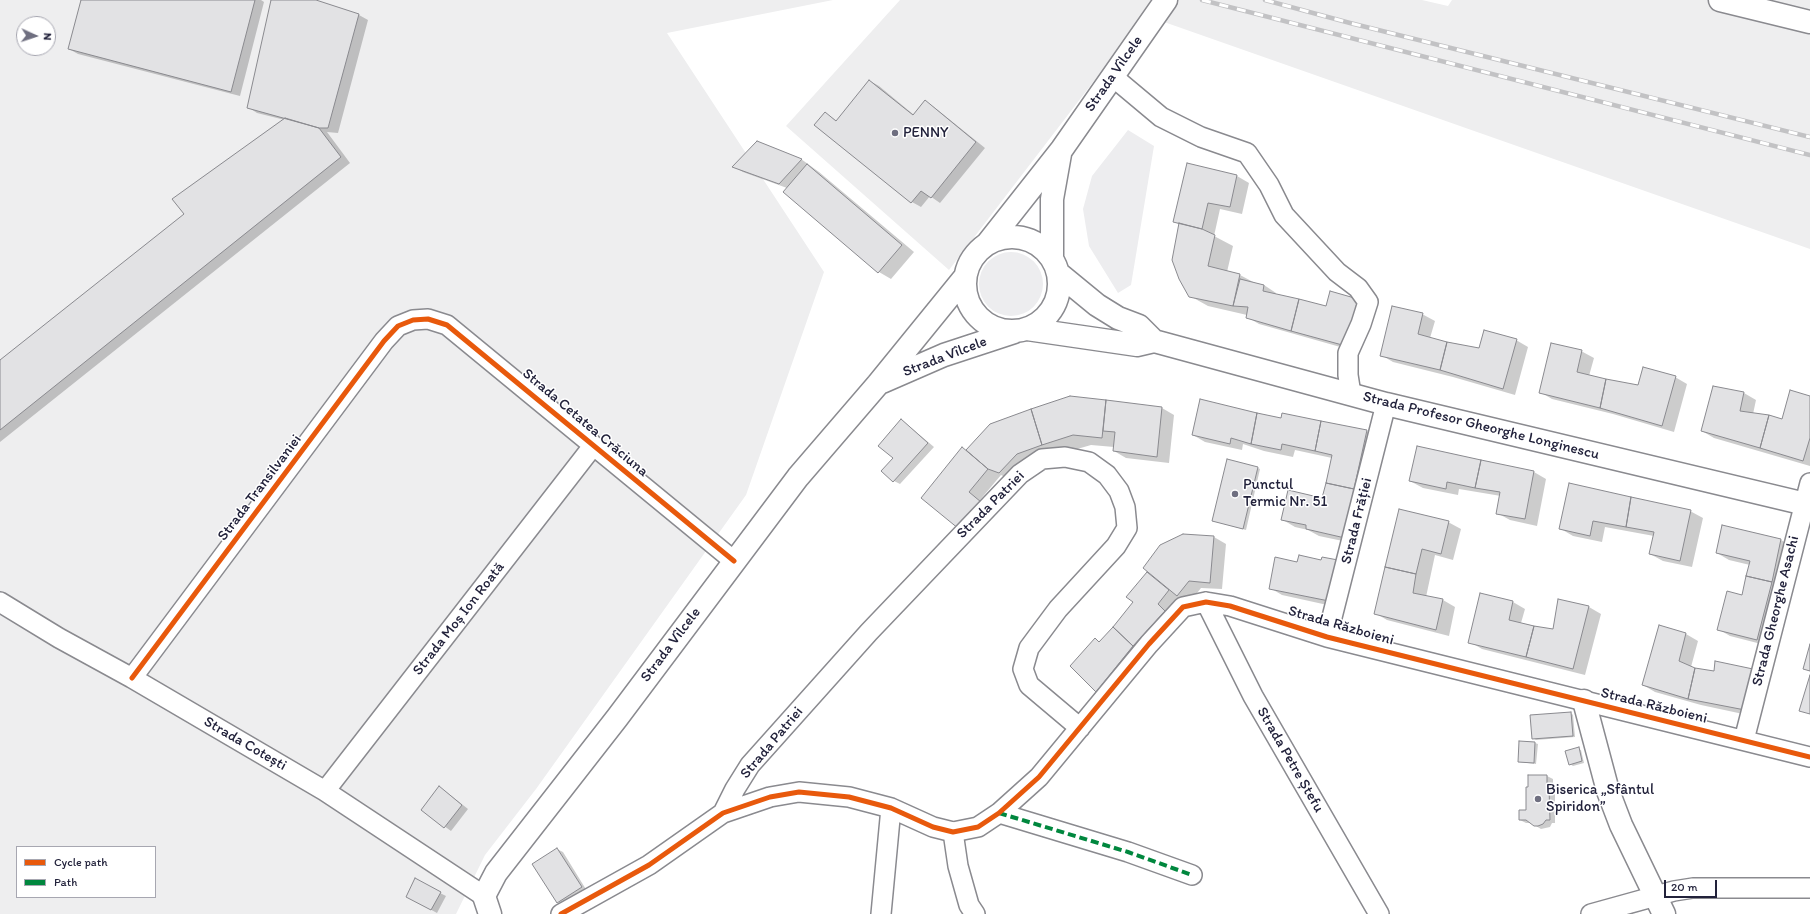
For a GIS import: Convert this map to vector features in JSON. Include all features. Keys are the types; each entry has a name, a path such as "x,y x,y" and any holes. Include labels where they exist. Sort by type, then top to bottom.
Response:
{"main road":[{"name":"Strada Vîlcele","path":"987,244 1062,149 1166,0"},
{"path":"1720,0 1810,22"},
{"name":"Strada Vîlcele","path":"1055,266 1052,199 1062,149"},
{"path":"1015,237 1030,240 1042,248 1055,266 1059,286 1056,300 1050,313 1040,322 1021,330 1000,330 987,325 976,316 964,291 965,277 971,260 978,251 987,244 1000,238 1015,237"},
{"name":"Strada Profesor Gheorghe Longinescu","path":"1055,266 1098,305 1118,318 1139,326 1154,340 1386,404 1807,505"},
{"name":"Strada Vîlcele","path":"482,908 496,873 617,718 798,477 878,384 965,277"},
{"name":"Strada Vîlcele","path":"878,384 944,355 1021,330"},
{"name":"Strada Profesor Gheorghe Longinescu","path":"1021,330 1137,345 1154,340"},
{"path":"1584,701 1608,791 1621,825 1660,905"}],"street":[{"path":"1112,76 1162,117 1201,137 1247,153 1269,184 1284,215 1337,272 1358,288 1368,302 1361,324 1348,352 1348,375 1351,394"},
{"name":"Strada Cetatea Crăciuna","path":"413,320 428,319 447,324 734,562"},
{"name":"Strada Transilvaniei","path":"132,678 384,341 398,326 413,320"},
{"name":"Strada Frăției","path":"1327,637 1386,404"},
{"name":"Strada Moș Ion Roată","path":"325,792 593,446"},
{"name":"Strada Patriei","path":"723,813 735,789 750,765 864,638 1020,474 1042,459 1065,457 1089,462 1107,475 1119,491 1125,507 1127,528 1116,546 1058,609 1030,648 1023,668 1029,685 1080,728"},
{"name":"Strada Gheorghe Asachi","path":"1744,740 1807,505 1810,483"},
{"name":"Strada Cotești","path":"0,602 59,638 132,678 325,792 482,908"},
{"name":"Strada Războieni","path":"953,832 978,827 999,813 1038,777 1149,644 1183,607 1206,602 1230,606 1327,637 1810,757"},
{"name":"Strada Petre Ștefu","path":"1206,602 1253,696 1379,914"},
{"path":"560,914 649,865 723,813 770,797 799,792 849,797 891,808 933,827 953,832 958,866 969,905 975,914"},
{"path":"881,914 891,808"},
{"path":"999,813 1128,852 1192,876"},
{"path":"1591,914 1660,905 1674,891 1694,888 1810,888"}],"shaded area":[{"path":"0,0 833,0 667,33 824,272 746,495 536,789 485,855 456,914 0,914"},
{"path":"900,0 1422,0 1448,6 1452,0 1810,0 1810,249 1147,16 1120,47 949,270 786,126"},
{"path":"1128,130 1154,146 1131,285 1118,293 1089,246 1083,209 1092,176"},
{"path":"1011,252 1023,254 1034,261 1041,272 1043,284 1041,296 1034,307 1023,314 1011,316 999,314 988,307 981,296 979,284 981,272 988,261 999,254"}],"building":[{"path":"81,0 255,0 231,92 68,49"},
{"path":"271,0 316,0 359,14 328,128 319,128 247,108"},
{"name":"PENNY","path":"869,80 913,115 925,100 976,142 931,198 921,191 911,203 814,125 825,112 836,121"},
{"path":"285,118 319,128 341,157 0,430 0,360 184,214 172,199"},
{"path":"757,141 802,159 779,184 732,167"},
{"path":"1187,163 1237,175 1230,207 1208,203 1202,229 1173,222"},
{"path":"807,164 902,245 878,273 783,192"},
{"path":"1179,223 1202,229 1215,235 1208,266 1240,274 1233,306 1189,297 1179,279 1172,260"},
{"path":"1240,279 1264,285 1263,291 1299,299 1291,331 1246,318 1248,307 1233,306"},
{"path":"1330,291 1358,299 1346,346 1291,331 1299,299 1326,306"},
{"path":"1392,306 1423,313 1418,334 1447,342 1440,370 1380,356"},
{"path":"1484,330 1517,339 1503,389 1440,370 1447,342 1479,348"},
{"path":"1551,343 1582,350 1577,372 1606,379 1600,408 1539,393"},
{"path":"1643,367 1676,376 1662,426 1600,408 1606,379 1638,385"},
{"path":"1713,386 1744,392 1740,411 1769,415 1760,448 1701,431"},
{"path":"1790,390 1810,396 1810,438 1803,461 1760,448 1769,415 1782,419"},
{"path":"1070,396 1106,400 1102,438 1073,435 1042,445 1031,409"},
{"path":"1200,399 1257,413 1251,444 1231,438 1230,444 1192,435"},
{"path":"1106,400 1162,407 1157,457 1113,451 1115,432 1103,431"},
{"path":"1031,409 1042,445 1017,454 999,473 988,469 966,450 990,424"},
{"path":"1257,413 1281,418 1282,413 1321,421 1315,451 1282,444 1281,450 1251,444"},
{"path":"901,419 928,443 893,482 881,471 893,458 878,446"},
{"path":"1321,421 1367,430 1354,489 1326,483 1332,455 1315,451"},
{"path":"1417,446 1481,460 1475,488 1447,482 1446,489 1409,481"},
{"path":"962,447 988,469 969,492 981,502 959,529 921,498"},
{"name":"Punctul Termic Nr. 51","path":"1227,459 1258,467 1243,529 1212,521"},
{"path":"1481,460 1534,471 1525,519 1496,514 1500,492 1475,488"},
{"path":"1326,483 1354,489 1345,538 1306,529 1306,525 1281,520 1288,490 1322,498"},
{"path":"1569,483 1631,497 1626,527 1593,521 1590,536 1559,529"},
{"path":"1631,497 1691,510 1680,561 1649,554 1654,532 1626,527"},
{"path":"1399,509 1449,521 1441,554 1422,549 1416,574 1385,567"},
{"path":"1722,525 1781,539 1772,582 1746,576 1750,561 1716,553"},
{"path":"1183,534 1214,536 1210,583 1189,581 1177,596 1143,568 1160,545"},
{"path":"1299,555 1321,560 1322,557 1338,560 1329,601 1269,589 1275,557 1297,562"},
{"path":"1385,567 1416,574 1413,593 1443,599 1436,630 1374,614"},
{"path":"1147,572 1169,590 1158,604 1165,611 1133,646 1113,627 1133,602 1126,597"},
{"path":"1746,576 1772,582 1757,640 1717,630 1727,591 1742,595"},
{"path":"1480,593 1513,601 1509,620 1534,626 1526,657 1468,643"},
{"path":"1558,599 1589,606 1573,669 1526,657 1534,626 1553,629"},
{"path":"1659,625 1686,633 1679,661 1695,668 1688,699 1642,685"},
{"path":"1113,627 1133,646 1096,692 1070,666 1095,638 1099,642"},
{"path":"1810,644 1810,671 1803,669"},
{"path":"1715,661 1753,669 1745,710 1688,699 1695,668 1714,671"},
{"path":"1810,675 1810,714 1799,711"},
{"path":"1571,712 1573,736 1532,739 1530,715"},
{"path":"1519,741 1535,742 1534,763 1518,762"},
{"path":"1579,747 1582,761 1569,765 1565,751"},
{"name":"Biserica „Sfântul Spiridon”","path":"1528,775 1547,775 1550,820 1546,820 1543,824 1538,826 1534,826 1526,820 1519,820 1519,810 1526,810 1526,787 1528,787"},
{"path":"439,786 462,805 444,828 421,810"},
{"path":"557,848 582,887 557,903 532,864"},
{"path":"415,878 441,892 431,910 406,897"}],"railway":[{"path":"1202,0 1810,155"},
{"path":"1265,0 1350,23 1810,137"}],"marked path":[{"path":"999,813 1128,852 1192,875"}],"cycle path":[{"path":"132,678 384,341 398,326 413,320 428,319 447,325 734,561"},
{"path":"561,914 649,865 723,813 770,797 799,792 849,797 891,808 933,827 953,832 978,827 999,813 1039,777 1149,644 1183,607 1206,602 1230,606 1327,637 1810,757"}],"place":[{"name":"PENNY","path":"895,133"},
{"name":"Punctul Termic Nr. 51","path":"1235,494"},
{"name":"Biserica „Sfântul Spiridon”","path":"1538,799"}]}
